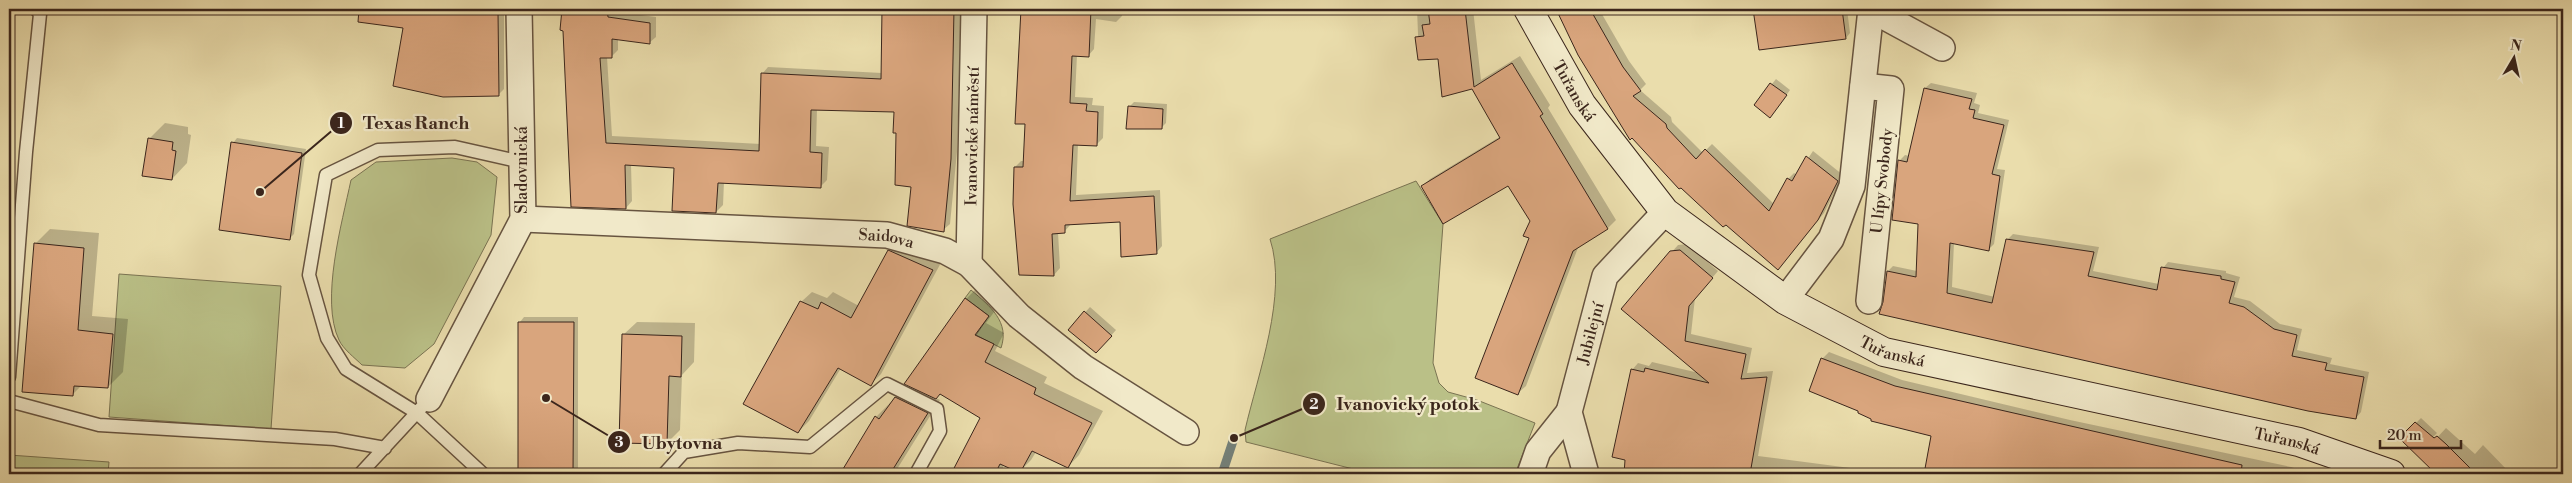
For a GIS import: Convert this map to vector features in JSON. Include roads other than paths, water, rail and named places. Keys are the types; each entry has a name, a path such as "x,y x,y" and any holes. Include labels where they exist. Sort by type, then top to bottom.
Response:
{"main road":[{"name":"Tuřanská","path":"1528,9 1582,105 1665,212 1784,300 1884,352 2299,442 2390,474"}],"street":[{"name":"Sladovnická","path":"423,406 523,219 519,9"},
{"name":"Ivanovické náměstí","path":"969,264 974,9"},
{"name":"U lípy Svobody","path":"1784,300 1831,239 1852,186 1872,9 1942,48"},
{"name":"U lípy Svobody","path":"1863,86 1891,89 1869,301"},
{"name":"Jubilejní","path":"1569,412 1605,276 1665,212"},
{"name":"Saidova","path":"523,219 887,235 945,251 969,264 1019,316 1083,367 1186,432"},
{"path":"1530,474 1538,451 1569,412"},
{"path":"1569,412 1586,474"}],"lane":[{"path":"9,376 26,152 40,14 36,9"},
{"path":"483,474 423,406 346,369 327,338 309,275 326,175 378,150 454,147 522,162"},
{"path":"664,474 684,452 738,443 810,447 887,384 937,409 940,431 916,474"},
{"path":"9,401 99,425 335,439 384,448"},
{"path":"360,474 423,406"}],"waterway":[{"path":"1222,474 1234,438"}],"place":[{"name":"Texas Ranch","path":"260,192"},
{"name":"Ubytovna","path":"546,398"},
{"name":"Ivanovický potok","path":"1234,438"}]}
